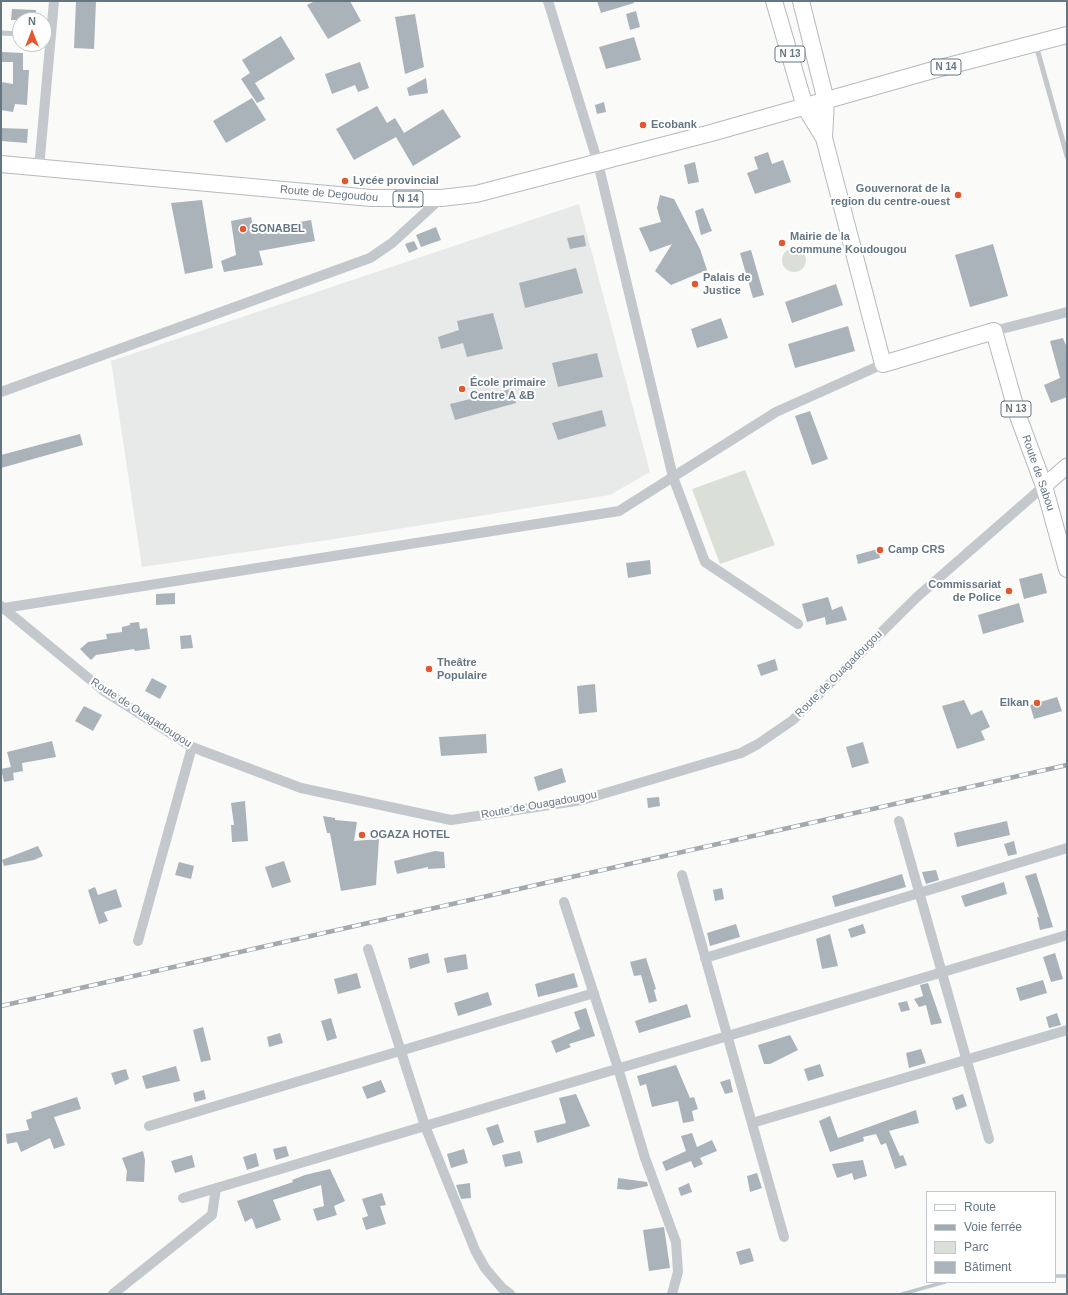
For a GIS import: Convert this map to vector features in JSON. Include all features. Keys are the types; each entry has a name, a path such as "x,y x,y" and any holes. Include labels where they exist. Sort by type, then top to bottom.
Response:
{"main road":[{"name":"N 13","path":"774,1 815,104 883,364"},
{"name":"N 13","path":"801,1 815,104"},
{"name":"N 14","path":"815,104 1067,35"},
{"name":"Route de Degoudou","path":"1,164 371,198 440,198 476,194 598,163 815,104"},
{"path":"883,364 994,331"},
{"name":"Route de Sabou","path":"994,331 1018,416 1044,486 1067,569"},
{"name":"Route de Ouagadougou","path":"1044,486 1067,466"}],"street":[{"path":"52,12 54,1"},
{"path":"548,1 598,163 673,477 705,562 798,624"},
{"path":"39,168 46,52"},
{"path":"1,392 370,258 392,243 440,198"},
{"path":"994,331 1067,312"},
{"path":"2,607 619,511 776,412 883,364"},
{"name":"Route de Ouagadougou","path":"2,607 104,691 192,747 301,788 451,820 582,800 741,753 758,744 793,720 917,597 1044,486"},
{"path":"138,941 192,747"},
{"path":"899,821 989,1139"},
{"path":"705,958 1067,848"},
{"path":"682,875 784,1237"},
{"path":"564,902 618,1068 645,1158 676,1242 678,1272 672,1294"},
{"path":"184,1198 1067,935"},
{"path":"368,948 425,1126 475,1250 485,1268 502,1288 510,1294"},
{"path":"149,1126 594,993"},
{"path":"752,1123 1067,1030"},
{"path":"113,1294 212,1215 216,1188"}],"lane":[{"path":"1,33 12,34"},
{"path":"1036,43 1067,156"}],"shaded area":[{"name":"École primaire Centre A &B","path":"579,204 650,472 610,495 335,539 142,567 111,361"}],"green space":[{"path":"789,248 799,248 806,255 806,265 799,272 789,272 782,265 782,255"},
{"path":"745,470 775,545 720,564 692,489"}],"building":[{"path":"76,1 96,1 94,49 74,48"},
{"path":"315,1 350,1 361,21 328,39 307,5"},
{"path":"597,1 633,1 634,3 601,13"},
{"path":"12,9 36,10 36,12 12,12 11,20"},
{"path":"636,11 640,27 630,30 626,14"},
{"path":"415,14 424,67 405,74 395,17"},
{"path":"281,36 295,59 255,83 265,99 257,103 241,79 250,73 242,60"},
{"path":"634,37 641,60 606,69 599,47"},
{"path":"2,52 23,53 23,70 29,70 27,105 15,104 13,112 1,110 1,82 13,84 13,62 2,62"},
{"path":"360,62 369,88 358,92 355,85 332,94 325,74"},
{"path":"426,78 428,93 409,96 407,88"},
{"path":"252,98 266,120 226,143 213,121"},
{"path":"604,102 606,112 597,114 595,105"},
{"path":"377,106 387,123 395,118 404,133 443,109 461,137 413,166 396,137 354,160 336,129"},
{"path":"1,128 28,129 27,143 1,141"},
{"path":"768,152 772,164 783,160 791,182 755,194 747,173 758,169 754,157"},
{"path":"695,162 699,182 688,184 684,165"},
{"path":"660,195 674,199 700,249 707,270 671,285 655,271 672,244 650,252 639,228 661,222 657,208"},
{"path":"202,200 213,268 185,274 171,203"},
{"path":"703,208 712,231 701,235 695,211"},
{"path":"251,217 254,230 311,220 315,241 259,251 263,265 224,272 221,261 236,255 231,221"},
{"path":"436,227 441,240 421,247 416,235"},
{"path":"584,235 586,246 570,249 567,238"},
{"path":"414,241 418,249 409,253 405,244"},
{"path":"993,244 1008,296 970,307 955,255"},
{"path":"751,250 764,295 753,298 740,253"},
{"path":"576,268 583,293 525,308 519,283"},
{"path":"836,284 843,305 792,323 785,302"},
{"path":"493,313 503,349 467,357 463,343 441,349 438,337 459,330 457,321"},
{"path":"721,318 728,338 697,348 691,329"},
{"path":"848,326 855,351 795,368 788,344"},
{"path":"1063,338 1067,348 1067,397 1051,403 1044,385 1060,378 1050,341"},
{"path":"597,353 603,377 558,387 552,363"},
{"path":"511,389 516,403 455,420 450,404"},
{"path":"602,410 606,426 558,440 552,423"},
{"path":"810,411 828,459 812,465 795,416"},
{"path":"80,434 83,445 1,468 1,455"},
{"path":"878,549 880,558 858,564 856,555"},
{"path":"650,560 651,574 628,578 626,563"},
{"path":"1042,573 1047,593 1024,599 1019,579"},
{"path":"175,593 175,604 156,605 156,594"},
{"path":"828,597 832,610 842,606 847,620 826,625 825,617 807,622 802,604"},
{"path":"1019,603 1024,622 983,634 978,615"},
{"path":"139,622 140,629 147,628 150,649 135,651 134,649 96,655 91,660 80,649 88,642 107,639 106,634 122,632 122,627 130,625 130,623"},
{"path":"191,635 193,648 181,649 180,636"},
{"path":"775,659 778,670 761,676 757,665"},
{"path":"152,678 167,686 160,699 145,691"},
{"path":"595,684 597,712 579,714 577,686"},
{"path":"1057,697 1062,711 1034,719 1030,705"},
{"path":"964,700 971,715 982,710 990,727 981,731 985,740 957,749 942,706"},
{"path":"84,706 102,715 93,731 75,721"},
{"path":"486,734 487,753 441,756 439,737"},
{"path":"52,741 56,757 22,763 23,771 13,773 14,780 4,782 1,769 11,767 7,752"},
{"path":"863,742 869,763 852,768 846,747"},
{"path":"562,768 566,782 538,791 534,777"},
{"path":"659,797 660,806 648,808 647,798"},
{"path":"245,801 248,841 232,842 231,825 234,825 231,803"},
{"path":"323,816 335,818 335,820 357,822 354,841 379,839 376,885 341,891 330,833 327,833"},
{"path":"1007,821 1010,835 957,847 954,833"},
{"path":"1014,841 1017,854 1008,856 1004,844"},
{"path":"38,846 43,856 34,860 4,866 2,860"},
{"path":"435,851 444,852 445,868 428,869 428,867 397,874 394,861"},
{"path":"284,861 291,882 272,888 265,867"},
{"path":"179,862 194,866 191,879 175,875"},
{"path":"936,870 939,880 926,884 922,872"},
{"path":"1036,873 1053,927 1040,930 1037,917 1039,917 1025,876"},
{"path":"902,874 906,887 835,907 832,896"},
{"path":"1004,882 1007,894 965,907 961,896"},
{"path":"95,887 98,895 116,889 122,907 104,912 108,921 99,924 88,890"},
{"path":"722,888 724,899 715,901 713,890"},
{"path":"736,924 740,937 710,946 707,933"},
{"path":"863,924 866,933 851,938 848,929"},
{"path":"830,934 838,966 822,969 816,939"},
{"path":"428,953 430,963 410,969 408,958"},
{"path":"1055,953 1063,979 1051,982 1043,957"},
{"path":"466,954 468,969 447,973 444,958"},
{"path":"646,958 656,989 654,990 657,1001 649,1003 641,975 634,976 630,962"},
{"path":"357,973 361,988 338,994 334,979"},
{"path":"574,973 578,987 538,997 535,984"},
{"path":"1043,980 1047,993 1020,1001 1016,988"},
{"path":"928,983 942,1023 931,1025 926,1005 919,1007 914,999 923,996 920,985"},
{"path":"488,992 492,1005 458,1016 454,1003"},
{"path":"907,1001 910,1010 901,1012 898,1003"},
{"path":"687,1004 691,1017 639,1033 635,1021"},
{"path":"586,1008 595,1036 569,1044 571,1047 556,1053 551,1041 580,1029 574,1012"},
{"path":"1057,1013 1061,1025 1049,1028 1046,1017"},
{"path":"331,1018 337,1038 327,1041 321,1021"},
{"path":"203,1027 211,1060 201,1062 193,1030"},
{"path":"280,1033 283,1043 269,1047 267,1037"},
{"path":"790,1035 798,1050 770,1064 764,1064 758,1045"},
{"path":"921,1049 926,1063 909,1068 906,1053"},
{"path":"820,1064 824,1076 808,1081 804,1069"},
{"path":"676,1065 690,1098 694,1097 698,1109 692,1111 694,1121 683,1123 678,1101 652,1107 646,1084 640,1086 637,1076"},
{"path":"176,1066 180,1081 146,1089 142,1076"},
{"path":"126,1069 129,1079 115,1085 111,1073"},
{"path":"730,1079 733,1092 725,1094 720,1082"},
{"path":"381,1080 386,1092 367,1099 362,1087"},
{"path":"204,1090 206,1099 195,1102 193,1093"},
{"path":"576,1094 590,1126 537,1143 534,1131 566,1123 559,1098"},
{"path":"963,1094 967,1106 956,1110 952,1098"},
{"path":"77,1097 81,1109 54,1117 65,1145 54,1149 50,1138 21,1152 17,1142 7,1144 6,1134 29,1130 26,1120 32,1118 31,1112"},
{"path":"916,1110 919,1123 889,1131 900,1156 903,1155 907,1165 895,1169 886,1143 881,1145 876,1134 863,1137 864,1141 830,1152 819,1121 830,1116 838,1138"},
{"path":"498,1124 504,1142 493,1146 486,1128"},
{"path":"692,1133 697,1147 712,1140 717,1151 700,1158 703,1164 694,1168 691,1161 666,1171 662,1162 686,1151 681,1136"},
{"path":"286,1146 289,1156 276,1160 273,1149"},
{"path":"464,1149 468,1163 451,1168 447,1154"},
{"path":"143,1151 145,1160 144,1182 126,1181 127,1171 122,1158"},
{"path":"520,1151 523,1163 505,1167 502,1155"},
{"path":"256,1153 259,1166 247,1170 243,1157"},
{"path":"192,1155 195,1167 175,1173 171,1161"},
{"path":"863,1160 867,1176 854,1180 852,1173 837,1178 832,1164"},
{"path":"330,1169 345,1201 334,1206 337,1215 317,1221 313,1209 324,1206 321,1185 273,1200 281,1220 256,1229 252,1218 245,1222 237,1201 293,1182 292,1180 305,1175"},
{"path":"757,1173 762,1188 750,1192 747,1176"},
{"path":"618,1178 647,1182 648,1186 629,1190 617,1189"},
{"path":"470,1183 471,1198 461,1199 456,1185"},
{"path":"689,1183 692,1192 681,1196 678,1188"},
{"path":"382,1193 386,1205 380,1206 386,1224 366,1230 362,1218 368,1216 362,1199"},
{"path":"664,1227 670,1268 649,1271 643,1230"},
{"path":"750,1248 754,1261 740,1265 736,1252"}],"waterway":[{"path":"1056,1276 1067,1276"},
{"path":"902,1294 941,1283"}],"railway":[{"path":"1,1006 1067,765"}],"place":[{"name":"Ecobank","path":"643,125"},
{"name":"Lycée provincial","path":"345,181"},
{"name":"Gouvernorat de la region du centre-ouest","path":"958,195"},
{"name":"SONABEL","path":"243,229"},
{"name":"Mairie de la commune Koudougou","path":"782,243"},
{"name":"Palais de Justice","path":"695,284"},
{"name":"École primaire Centre A &B","path":"462,389"},
{"name":"Camp CRS","path":"880,550"},
{"name":"Commissariat de Police","path":"1009,591"},
{"name":"Theâtre Populaire","path":"429,669"},
{"name":"Elkan","path":"1037,703"},
{"name":"OGAZA HOTEL","path":"362,835"}]}
